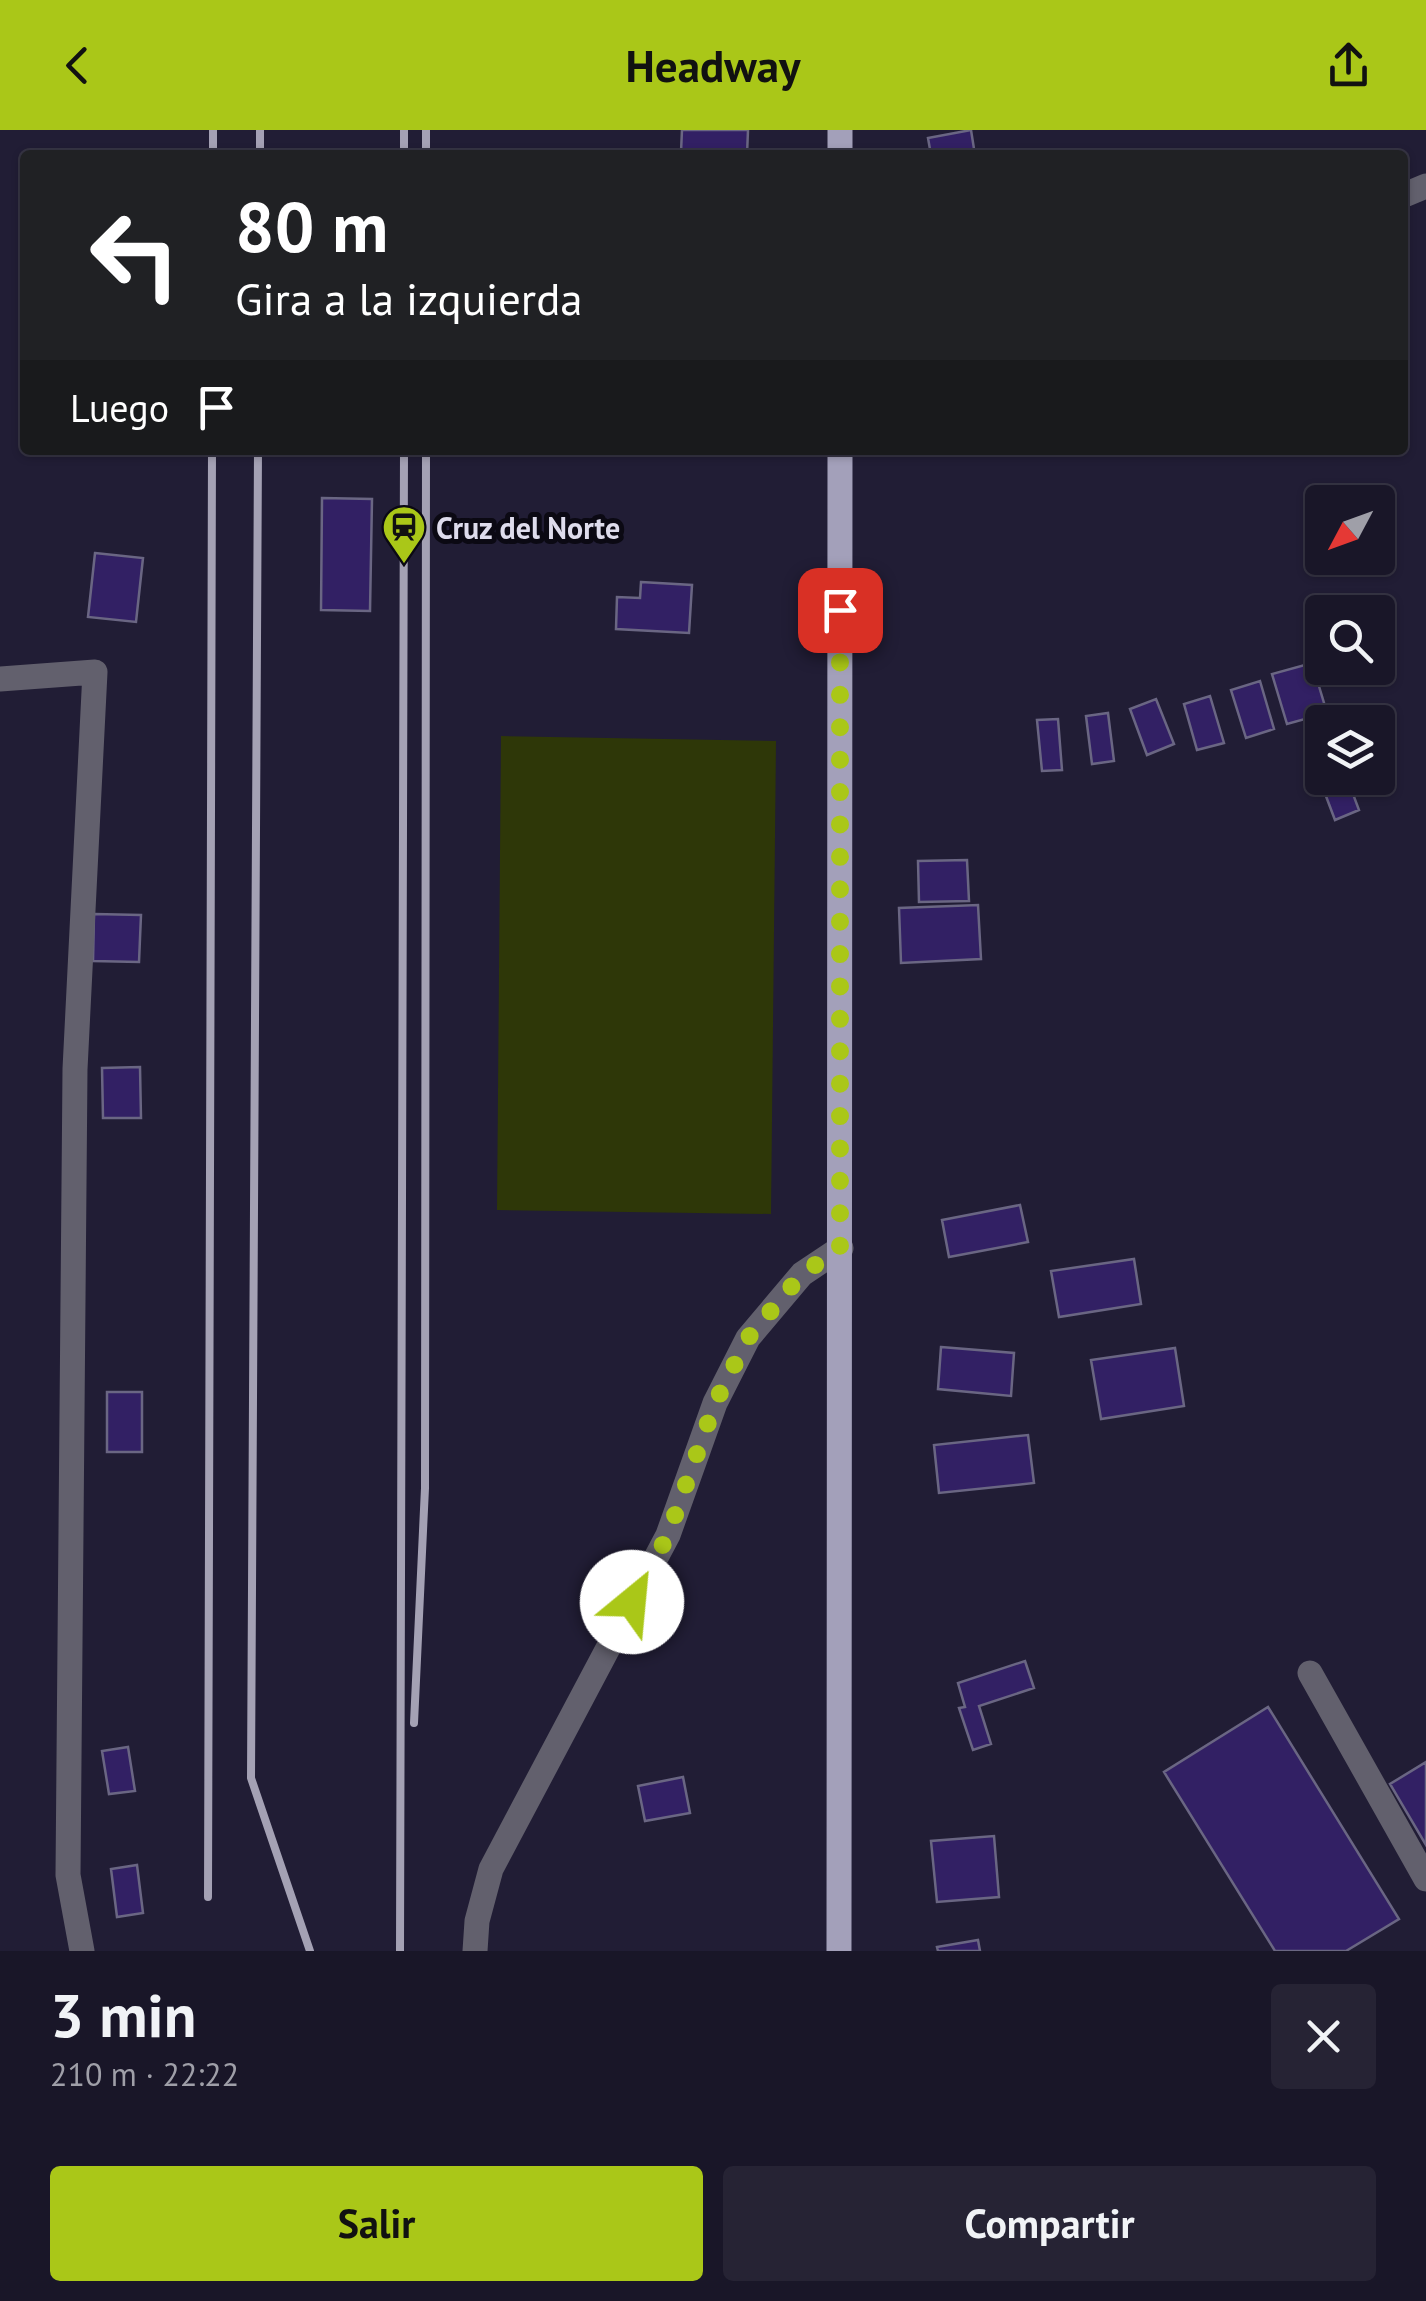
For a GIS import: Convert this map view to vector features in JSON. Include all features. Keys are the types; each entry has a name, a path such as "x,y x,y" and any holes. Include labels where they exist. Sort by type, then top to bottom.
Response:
{"main road":[{"path":"839,1951 840,455"}],"street":[{"path":"0,678 94,672 75,1069 68,1875 82,1951"},
{"path":"475,1951 477,1920 491,1869 668,1535 715,1403 748,1338 802,1274 840,1248"},
{"path":"1310,1672 1426,1878"}],"green space":[{"path":"501,736 776,741 771,1214 497,1210"}],"building":[{"path":"682,130 748,130 747,150 681,150"},
{"path":"971,130 974,150 930,150 928,138"},
{"path":"322,498 372,499 370,611 321,610"},
{"path":"95,553 143,558 136,622 88,617"},
{"path":"641,582 692,585 689,633 616,629 617,597 640,598"},
{"path":"1305,665 1305,685 1319,685 1325,705 1305,705 1305,719 1287,724 1272,674"},
{"path":"1260,681 1274,729 1246,738 1231,690"},
{"path":"1210,696 1224,743 1197,750 1184,704"},
{"path":"1156,699 1174,744 1147,755 1130,709"},
{"path":"1108,713 1114,761 1092,764 1086,716"},
{"path":"1058,719 1062,770 1042,771 1037,720"},
{"path":"1326,795 1353,795 1359,810 1335,820"},
{"path":"967,860 969,901 919,902 918,861"},
{"path":"978,905 981,959 901,963 899,908"},
{"path":"94,914 141,915 139,962 93,961"},
{"path":"140,1067 141,1118 103,1118 102,1068"},
{"path":"1020,1205 1028,1242 949,1257 942,1220"},
{"path":"1134,1259 1141,1304 1059,1317 1051,1271"},
{"path":"941,1347 1014,1353 1011,1396 938,1389"},
{"path":"1175,1348 1184,1406 1101,1419 1091,1360"},
{"path":"107,1392 142,1392 142,1452 107,1452"},
{"path":"1028,1435 1034,1483 939,1493 934,1445"},
{"path":"1025,1661 1034,1688 979,1706 991,1744 973,1750 959,1708 965,1707 958,1683"},
{"path":"1268,1707 1399,1919 1346,1951 1275,1951 1164,1772"},
{"path":"128,1747 135,1791 109,1794 102,1751"},
{"path":"1426,1762 1426,1845 1390,1784"},
{"path":"683,1777 690,1813 645,1821 638,1786"},
{"path":"994,1836 999,1897 937,1902 931,1841"},
{"path":"137,1865 143,1913 117,1917 111,1869"},
{"path":"978,1940 980,1951 938,1951 937,1947"}],"railway":[{"path":"213,130 213,150"},
{"path":"260,130 260,150"},
{"path":"404,130 404,150"},
{"path":"426,130 426,150"},
{"path":"208,1897 212,455"},
{"path":"258,455 251,1778 310,1951"},
{"path":"400,1951 404,455"},
{"path":"414,1723 425,1488 426,455"}],"place":[{"name":"Cruz del Norte","path":"404,565"}],"route":[{"path":"632,1602 668,1535 715,1403 748,1338 802,1274 840,1248 840,610"}]}
